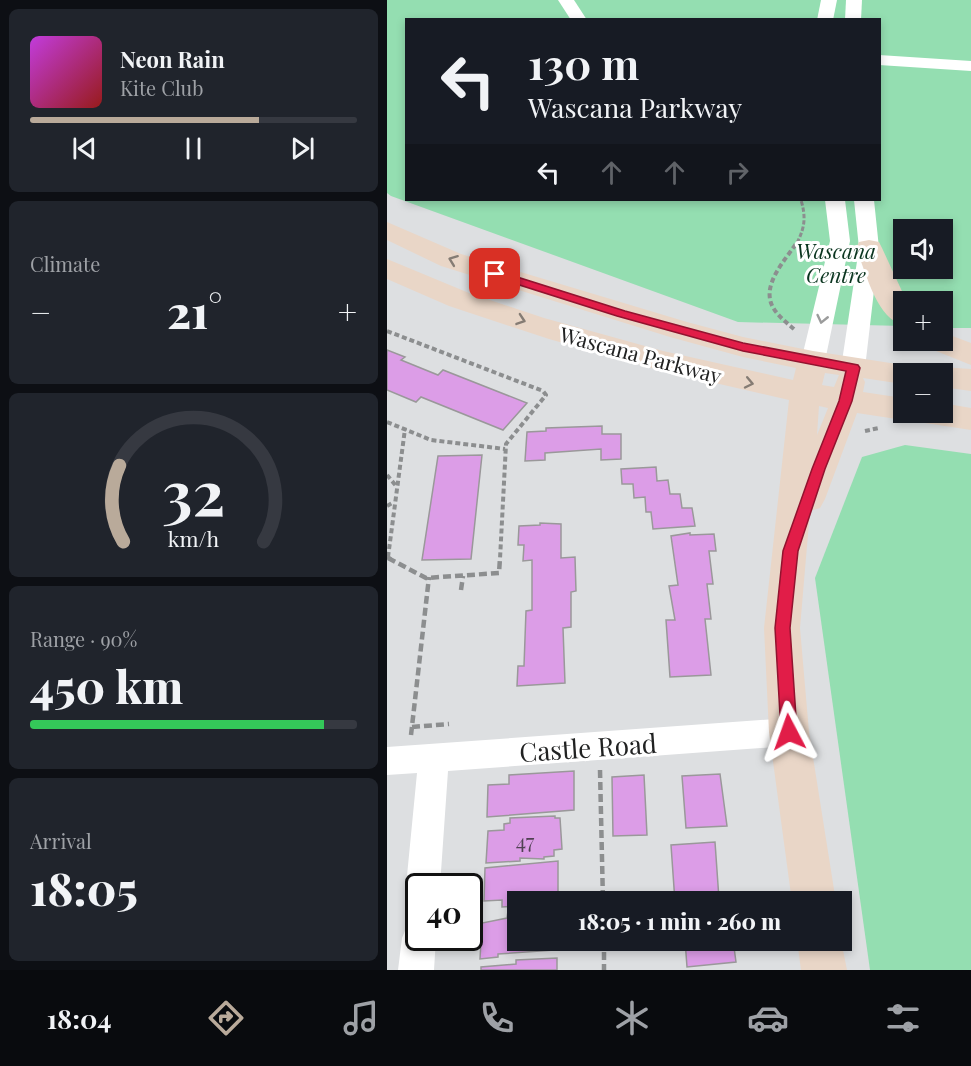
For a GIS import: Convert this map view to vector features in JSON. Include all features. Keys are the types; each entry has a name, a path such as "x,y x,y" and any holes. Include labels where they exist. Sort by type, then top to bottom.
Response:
{"main road":[{"name":"Wascana Parkway","path":"387,230 451,260 621,314 743,347 853,368 893,373"},
{"path":"869,248 893,303"},
{"name":"Wascana Parkway","path":"387,268 425,285 529,323 726,378 805,395 893,408"},
{"path":"953,347 971,355"},
{"path":"812,891 789,732 782,628 805,395 813,361"},
{"path":"791,551 818,469 846,401 853,368"},
{"path":"953,378 971,380"},
{"path":"953,416 971,419"},
{"path":"821,951 824,970"}],"street":[{"path":"566,0 578,18"},
{"path":"825,18 829,0"},
{"path":"853,18 854,0"},
{"path":"881,60 971,66"},
{"path":"813,361 840,241 835,201"},
{"path":"853,368 869,248 864,201"},
{"name":"Castle Road","path":"410,760 789,732"},
{"path":"410,760 422,873"},
{"path":"416,970 418,951"}],"path":[{"path":"794,330 772,306 770,291 773,279 797,245 803,232 805,214 801,201"},
{"path":"387,331 545,393 546,397 507,442 505,449 499,573 429,578 387,557 405,429"},
{"path":"387,422 437,441 505,449"},
{"path":"387,475 397,488"},
{"path":"387,506 395,502"},
{"path":"461,590 463,576"},
{"path":"410,760 429,578"},
{"path":"412,727 449,724"},
{"path":"599,745 603,891"},
{"path":"604,951 605,970"}],"green space":[{"name":"Wascana Centre","path":"387,0 971,0 971,328 953,328 953,291 893,291 893,326 738,322 391,196 387,193"},
{"path":"905,445 971,454 971,970 870,970 815,578 862,457"}],"building":[{"path":"387,350 405,357 401,360 438,375 443,370 527,403 503,430 421,397 416,402 387,390"},
{"path":"602,426 602,434 621,434 621,459 601,460 601,449 545,453 545,460 525,461 527,432 546,431 546,428"},
{"path":"482,455 471,559 422,560 438,456"},
{"path":"656,467 657,481 668,480 670,494 680,494 682,508 692,508 695,526 653,529 651,512 646,512 645,497 634,498 633,484 622,484 621,469"},
{"path":"540,523 561,524 561,558 575,557 576,591 571,592 571,627 563,628 565,683 517,686 518,666 524,666 526,611 532,610 532,560 523,561 524,545 518,545 519,526 540,525"},
{"path":"690,533 690,535 714,534 716,551 709,551 713,584 707,584 711,619 705,619 711,675 670,677 666,620 675,620 669,586 678,585 671,536"},
{"path":"574,771 574,810 487,817 488,785 509,784 509,775"},
{"path":"720,774 727,826 686,828 682,776"},
{"path":"644,775 647,835 613,836 612,777"},
{"path":"555,816 555,818 560,818 562,849 554,850 554,856 544,857 544,859 520,858 520,861 486,863 488,831 504,830 504,824 510,823 510,818"},
{"path":"715,842 718,891 674,891 671,845"},
{"path":"558,861 558,891 507,891 507,907 502,907 502,900 484,901 485,868"},
{"path":"507,918 507,951 540,951 498,954 498,957 480,959 480,951 483,951 483,923"},
{"path":"686,951 734,951 736,962 687,967"},
{"path":"557,958 557,970 481,970 481,967 516,964 516,960"}],"route":[{"path":"495,274 621,314 743,347 853,368 846,401 818,469 791,551 782,628 789,732"}]}
